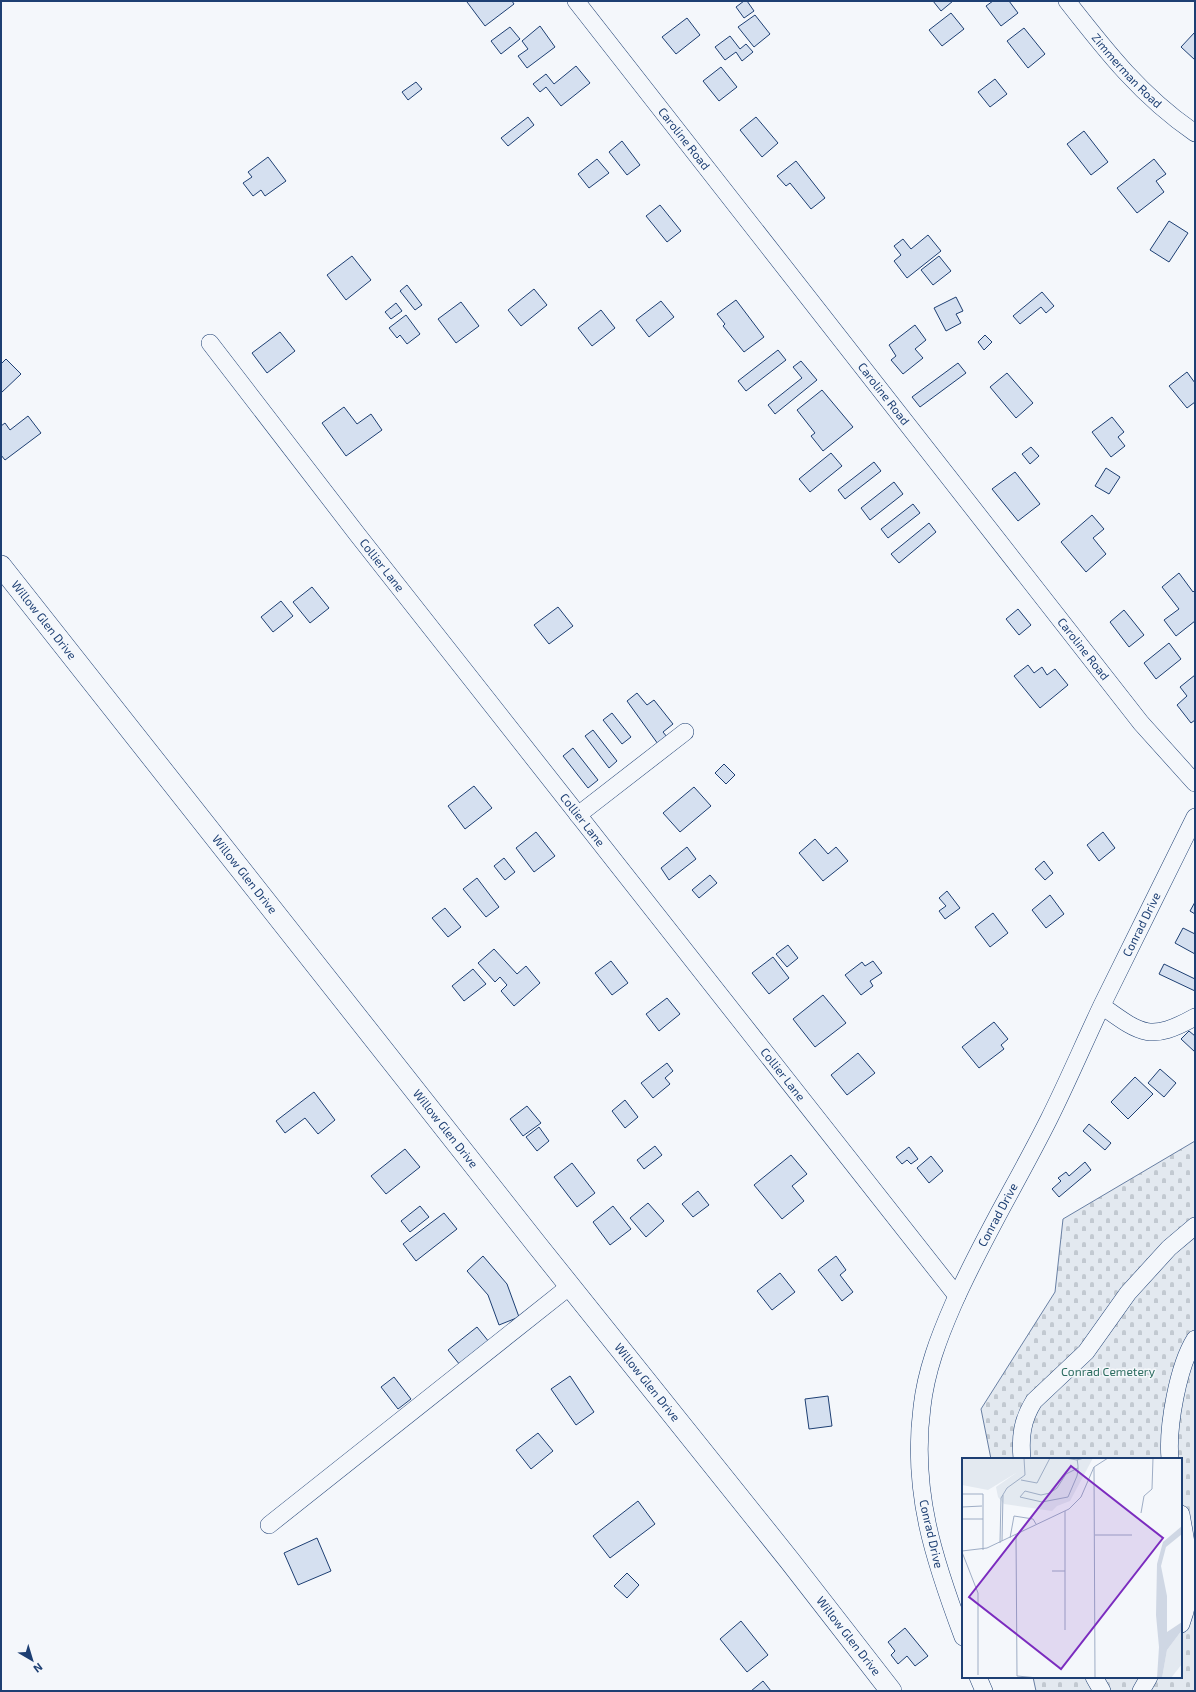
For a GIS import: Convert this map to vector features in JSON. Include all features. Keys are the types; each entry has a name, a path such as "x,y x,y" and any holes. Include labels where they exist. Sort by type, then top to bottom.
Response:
{"main road":[{"name":"Willow Glen Drive","path":"1,566 570,1286 790,1561 891,1691"}],"street":[{"name":"Caroline Road","path":"576,1 1141,723 1195,783"},
{"name":"Zimmerman Road","path":"1068,1 1109,55 1141,89 1175,119 1195,133"},
{"name":"Collier Lane","path":"210,343 362,540 957,1296"},
{"path":"578,815 685,732"},
{"name":"Conrad Drive","path":"962,1634 933,1550 924,1512 919,1476 919,1441 922,1405 930,1366 941,1332 970,1268 1049,1119 1102,1006 1195,817"},
{"path":"1102,1006 1131,1027 1145,1031 1157,1032 1167,1030 1195,1017"},
{"path":"1022,1458 1021,1435 1023,1423 1034,1401 1042,1392 1078,1361 1128,1293 1156,1261 1195,1226"},
{"path":"269,1525 570,1286"},
{"path":"1170,1458 1170,1429 1174,1400 1185,1362 1195,1339"},
{"path":"1182,1521 1191,1581 1188,1608 1182,1622"},
{"path":"978,1678 984,1691"},
{"path":"1095,1678 1102,1691"},
{"path":"1142,1691 1148,1678"}],"green space":[{"name":"Conrad Cemetery","path":"1195,1141 1195,1691 1036,1691 1033,1678 1182,1678 1182,1458 991,1458 981,1409 1055,1292 1063,1219"}],"building":[{"path":"512,1 514,4 485,26 467,2"},
{"path":"744,1 747,1 754,11 744,18 736,7"},
{"path":"933,1 953,1 941,11"},
{"path":"993,1 1009,1 1018,13 1001,26 986,6"},
{"path":"951,13 964,29 942,46 929,30"},
{"path":"755,15 770,34 754,47 738,27"},
{"path":"687,18 700,35 676,54 662,37"},
{"path":"540,26 555,47 527,68 518,56 528,49 522,41"},
{"path":"510,27 520,39 501,54 491,41"},
{"path":"1024,28 1045,54 1028,68 1007,41"},
{"path":"1195,32 1195,60 1181,47"},
{"path":"730,36 740,49 746,44 753,52 742,61 736,52 725,60 715,47"},
{"path":"576,66 590,83 561,106 546,87 540,92 533,84 546,74 554,84"},
{"path":"721,67 737,87 719,101 703,81"},
{"path":"995,79 1007,94 990,107 978,92"},
{"path":"416,82 422,89 408,100 402,92"},
{"path":"528,117 534,125 508,146 501,138"},
{"path":"756,117 778,143 762,157 740,130"},
{"path":"1084,131 1108,162 1091,175 1067,144"},
{"path":"622,141 640,165 627,175 609,152"},
{"path":"268,157 286,181 265,196 261,190 253,196 243,183 252,177 248,172"},
{"path":"597,159 609,173 589,188 578,174"},
{"path":"1154,159 1166,174 1156,181 1164,192 1137,213 1117,188"},
{"path":"796,161 825,198 811,209 790,183 786,186 777,176"},
{"path":"660,205 681,231 667,242 646,216"},
{"path":"1169,221 1188,233 1169,262 1150,250"},
{"path":"928,235 941,251 907,278 894,261 901,255 894,246 903,239 911,249"},
{"path":"352,256 371,280 346,300 327,275"},
{"path":"939,256 951,271 933,285 921,270"},
{"path":"407,285 422,305 415,310 400,291"},
{"path":"534,289 547,305 521,326 508,310"},
{"path":"1042,292 1054,306 1046,313 1041,307 1020,324 1013,316"},
{"path":"956,297 963,311 956,314 961,323 946,331 934,308"},
{"path":"736,300 764,337 744,352 723,326 725,324 717,314"},
{"path":"661,301 674,317 649,337 636,320"},
{"path":"461,302 479,326 456,343 438,319"},
{"path":"396,303 402,311 391,319 385,312"},
{"path":"601,310 615,328 592,346 578,328"},
{"path":"406,315 420,334 407,344 400,335 397,338 389,328"},
{"path":"915,325 926,340 915,349 923,358 903,374 891,360 896,356 889,345"},
{"path":"280,332 295,351 267,373 252,353"},
{"path":"985,335 992,342 984,350 978,342"},
{"path":"778,350 786,360 746,391 738,381"},
{"path":"6,359 21,374 1,393 1,364"},
{"path":"801,361 817,380 775,414 768,405 802,378 793,367"},
{"path":"958,363 966,373 920,407 912,397"},
{"path":"1187,372 1195,383 1195,402 1187,408 1169,386"},
{"path":"1007,373 1033,403 1016,418 990,387"},
{"path":"822,390 853,427 823,451 811,436 815,433 797,410"},
{"path":"344,407 357,424 371,414 382,430 346,456 322,423"},
{"path":"28,416 41,433 5,460 1,455 1,426 5,423 10,430"},
{"path":"1112,417 1124,432 1118,437 1125,446 1111,457 1092,432"},
{"path":"1031,447 1039,456 1030,464 1022,454"},
{"path":"831,453 842,466 810,492 799,479"},
{"path":"874,462 881,471 845,499 838,490"},
{"path":"1106,468 1120,477 1109,494 1095,486"},
{"path":"1015,472 1040,504 1018,521 992,489"},
{"path":"894,482 903,494 870,520 861,508"},
{"path":"913,504 920,513 888,538 881,529"},
{"path":"1092,515 1104,529 1093,538 1106,554 1086,572 1061,542"},
{"path":"929,523 936,532 899,563 891,554"},
{"path":"1179,573 1193,592 1195,590 1195,621 1176,636 1164,620 1179,609 1162,587"},
{"path":"312,587 329,608 310,623 293,602"},
{"path":"281,601 293,616 273,632 261,617"},
{"path":"558,607 573,626 549,644 534,625"},
{"path":"1018,609 1031,625 1019,635 1006,619"},
{"path":"1124,610 1144,635 1129,647 1110,622"},
{"path":"1169,643 1181,659 1156,679 1144,663"},
{"path":"1028,665 1034,673 1042,667 1047,675 1055,669 1068,685 1040,708 1014,676"},
{"path":"1195,675 1195,720 1191,723 1177,705 1187,696 1180,687"},
{"path":"637,693 647,705 654,700 673,724 663,732 667,737 658,744 627,701"},
{"path":"612,713 631,737 622,744 603,720"},
{"path":"593,730 617,761 609,768 585,736"},
{"path":"573,748 598,780 588,788 563,756"},
{"path":"724,764 735,775 726,784 715,773"},
{"path":"474,786 492,808 465,829 448,806"},
{"path":"694,787 711,806 680,832 663,813"},
{"path":"536,832 555,856 534,872 516,848"},
{"path":"1103,832 1115,848 1099,861 1087,845"},
{"path":"815,839 828,854 836,847 848,861 823,881 799,853"},
{"path":"687,847 696,859 669,880 661,868"},
{"path":"504,858 515,872 505,880 494,866"},
{"path":"1044,861 1053,873 1045,880 1035,869"},
{"path":"710,875 717,883 699,898 692,890"},
{"path":"477,878 499,907 486,917 463,889"},
{"path":"947,891 960,908 945,919 939,911 946,906 939,898"},
{"path":"1050,895 1064,914 1046,928 1032,910"},
{"path":"1195,902 1195,914 1190,911"},
{"path":"445,908 461,927 448,937 432,918"},
{"path":"993,913 1008,933 990,947 975,927"},
{"path":"1183,928 1195,934 1195,954 1175,943"},
{"path":"788,945 798,958 787,967 776,954"},
{"path":"494,949 517,974 526,966 540,983 514,1006 501,991 507,985 500,977 495,982 478,963"},
{"path":"773,957 789,978 769,994 752,973"},
{"path":"611,961 628,983 612,995 595,973"},
{"path":"873,961 882,973 870,981 873,986 861,995 845,975 862,962 865,966"},
{"path":"1164,964 1195,979 1195,991 1159,974"},
{"path":"473,969 486,984 464,1001 452,986"},
{"path":"823,995 846,1023 815,1047 793,1019"},
{"path":"667,998 680,1014 659,1031 646,1014"},
{"path":"994,1022 1008,1039 1001,1045 1004,1049 979,1068 962,1047"},
{"path":"1189,1031 1195,1036 1195,1052 1181,1039"},
{"path":"858,1053 875,1073 847,1095 831,1075"},
{"path":"667,1063 673,1071 665,1078 670,1084 653,1098 641,1083"},
{"path":"1160,1069 1176,1083 1164,1097 1148,1083"},
{"path":"1135,1077 1153,1094 1128,1119 1111,1102"},
{"path":"314,1092 335,1120 318,1134 305,1118 285,1133 276,1121"},
{"path":"625,1100 638,1117 625,1128 612,1111"},
{"path":"527,1106 541,1123 523,1136 510,1119"},
{"path":"1089,1124 1111,1143 1105,1150 1083,1131"},
{"path":"539,1127 549,1141 537,1151 526,1137"},
{"path":"655,1146 662,1155 644,1169 637,1160"},
{"path":"909,1147 918,1159 911,1164 907,1160 902,1164 896,1157"},
{"path":"405,1149 420,1167 386,1194 371,1176"},
{"path":"791,1155 807,1174 792,1186 804,1201 782,1219 754,1185"},
{"path":"931,1156 943,1171 929,1183 917,1168"},
{"path":"1085,1162 1091,1170 1059,1197 1052,1189 1061,1181 1058,1178 1066,1172 1069,1176"},
{"path":"572,1163 595,1193 577,1207 554,1177"},
{"path":"698,1191 709,1205 693,1217 682,1204"},
{"path":"648,1203 664,1221 646,1237 630,1218"},
{"path":"420,1206 429,1217 410,1232 401,1221"},
{"path":"613,1206 631,1229 610,1245 593,1222"},
{"path":"444,1213 457,1229 416,1261 403,1244"},
{"path":"483,1256 507,1284 519,1317 499,1325 488,1295 467,1271"},
{"path":"836,1256 846,1270 840,1275 853,1292 842,1301 818,1270"},
{"path":"780,1273 795,1292 772,1310 757,1291"},
{"path":"477,1327 489,1342 460,1365 448,1350"},
{"path":"570,1376 594,1412 576,1425 551,1389"},
{"path":"394,1377 411,1399 398,1409 381,1387"},
{"path":"828,1396 832,1426 809,1429 805,1399"},
{"path":"538,1433 553,1451 531,1469 516,1450"},
{"path":"638,1501 655,1524 610,1558 593,1536"},
{"path":"317,1538 331,1571 298,1585 284,1553"},
{"path":"627,1573 639,1585 627,1598 614,1586"},
{"path":"741,1621 768,1655 747,1672 720,1639"},
{"path":"905,1628 928,1656 915,1666 907,1656 898,1664 891,1655 895,1651 888,1642"},
{"path":"763,1681 771,1691 751,1691"}]}
